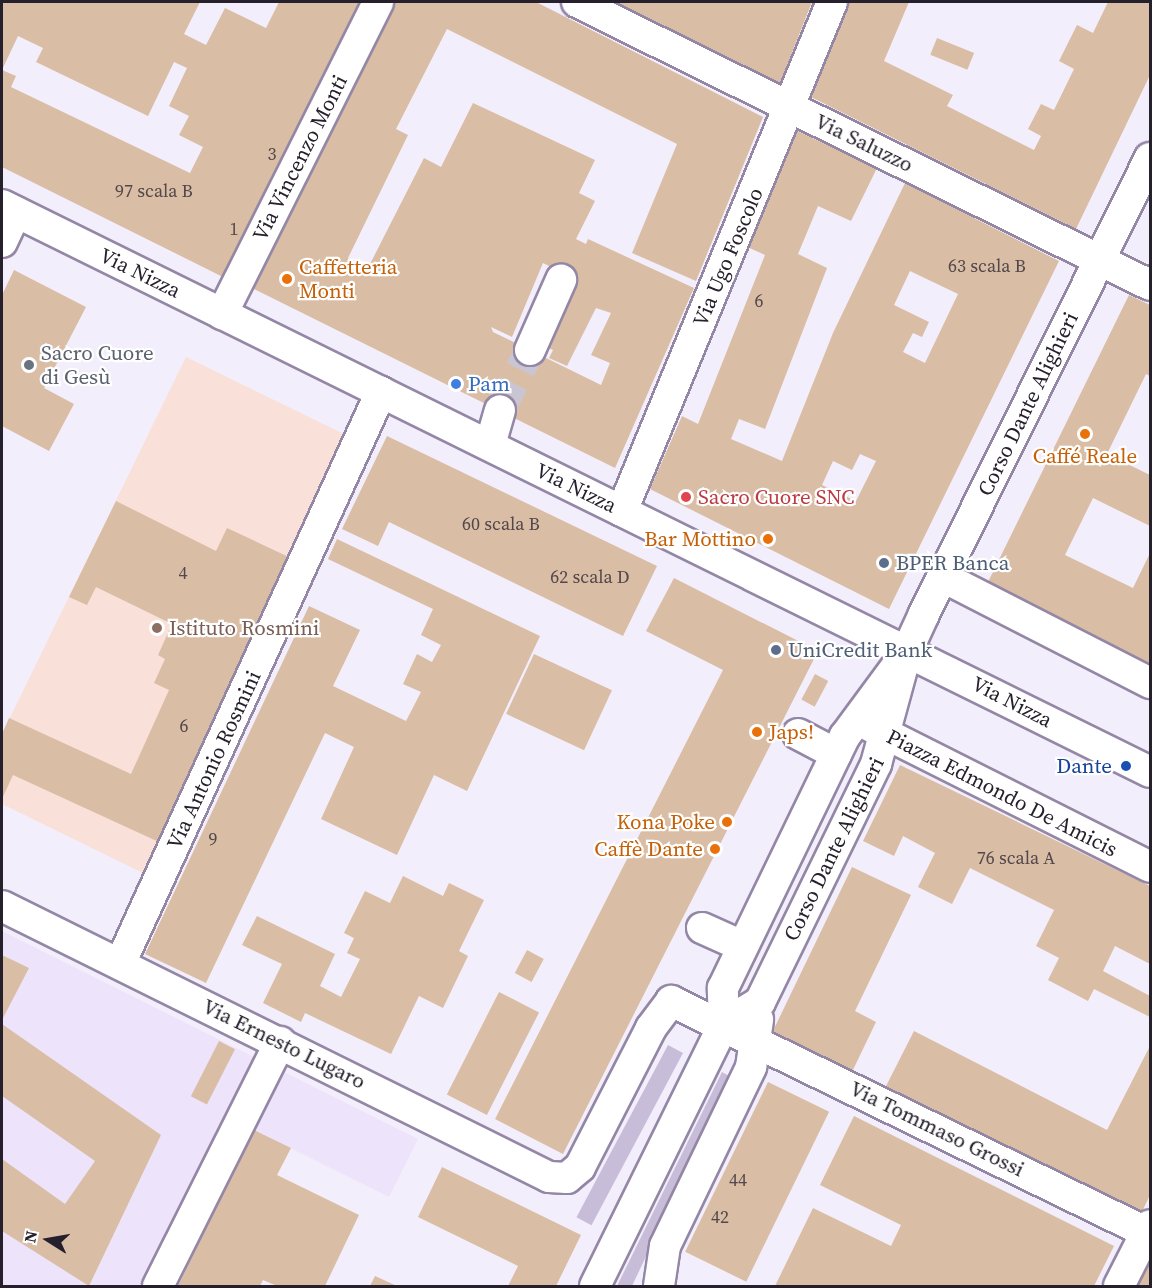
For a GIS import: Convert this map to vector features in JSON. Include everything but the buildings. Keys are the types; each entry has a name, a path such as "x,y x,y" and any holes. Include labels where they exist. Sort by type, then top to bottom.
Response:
{"street":[{"name":"Via Vincenzo Monti","path":"222,314 378,2"},
{"name":"Via Saluzzo","path":"577,2 1150,285"},
{"name":"Via Ugo Foscolo","path":"622,511 791,107 832,2"},
{"name":"Corso Dante Alighieri","path":"760,1002 888,735 908,651 1150,158"},
{"name":"Via Nizza","path":"9,208 1150,772"},
{"path":"2,242 9,208"},
{"path":"530,350 561,280"},
{"name":"Via Antonio Rosmini","path":"120,964 381,392"},
{"path":"490,445 500,410"},
{"path":"943,577 1150,683"},
{"name":"Corso Dante Alighieri","path":"595,1287 724,1024 723,988 836,754 855,717 908,651"},
{"name":"Piazza Edmondo De Amicis","path":"855,717 1150,867"},
{"path":"798,734 836,754"},
{"name":"Via Ernesto Lugaro","path":"2,906 549,1177 567,1178 580,1167 664,1004 678,1002 724,1024"},
{"path":"702,928 742,946"},
{"path":"724,1024 760,1002"},
{"path":"659,1287 665,1245 748,1075 757,1040 760,1002"},
{"name":"Via Tommaso Grossi","path":"724,1024 1149,1230"},
{"path":"158,1287 280,1042"},
{"path":"1119,1287 1149,1230"}],"shaded area":[{"name":"Istituto Rosmini","path":"186,357 350,437 147,875 2,804 2,734"},
{"path":"2,931 418,1139 389,1197 254,1130 178,1286 2,1286"},
{"path":"668,1045 683,1053 591,1225 576,1217"},
{"path":"722,1072 731,1077 632,1286 617,1286"}],"tunnel":[{"path":"500,410 530,350"}],"place":[{"name":"Caffetteria Monti","path":"287,279"},
{"name":"Sacro Cuore di Gesù","path":"29,365"},
{"name":"Pam","path":"456,384"},
{"name":"Caffé Reale","path":"1085,434"},
{"name":"Sacro Cuore SNC","path":"686,497"},
{"name":"Bar Mottino","path":"768,539"},
{"name":"BPER Banca","path":"884,563"},
{"name":"Istituto Rosmini","path":"157,628"},
{"name":"UniCredit Bank","path":"776,650"},
{"name":"Japs!","path":"757,732"},
{"name":"Dante","path":"1126,766"},
{"name":"Kona Poke","path":"727,822"},
{"name":"Caffè Dante","path":"715,849"}]}
